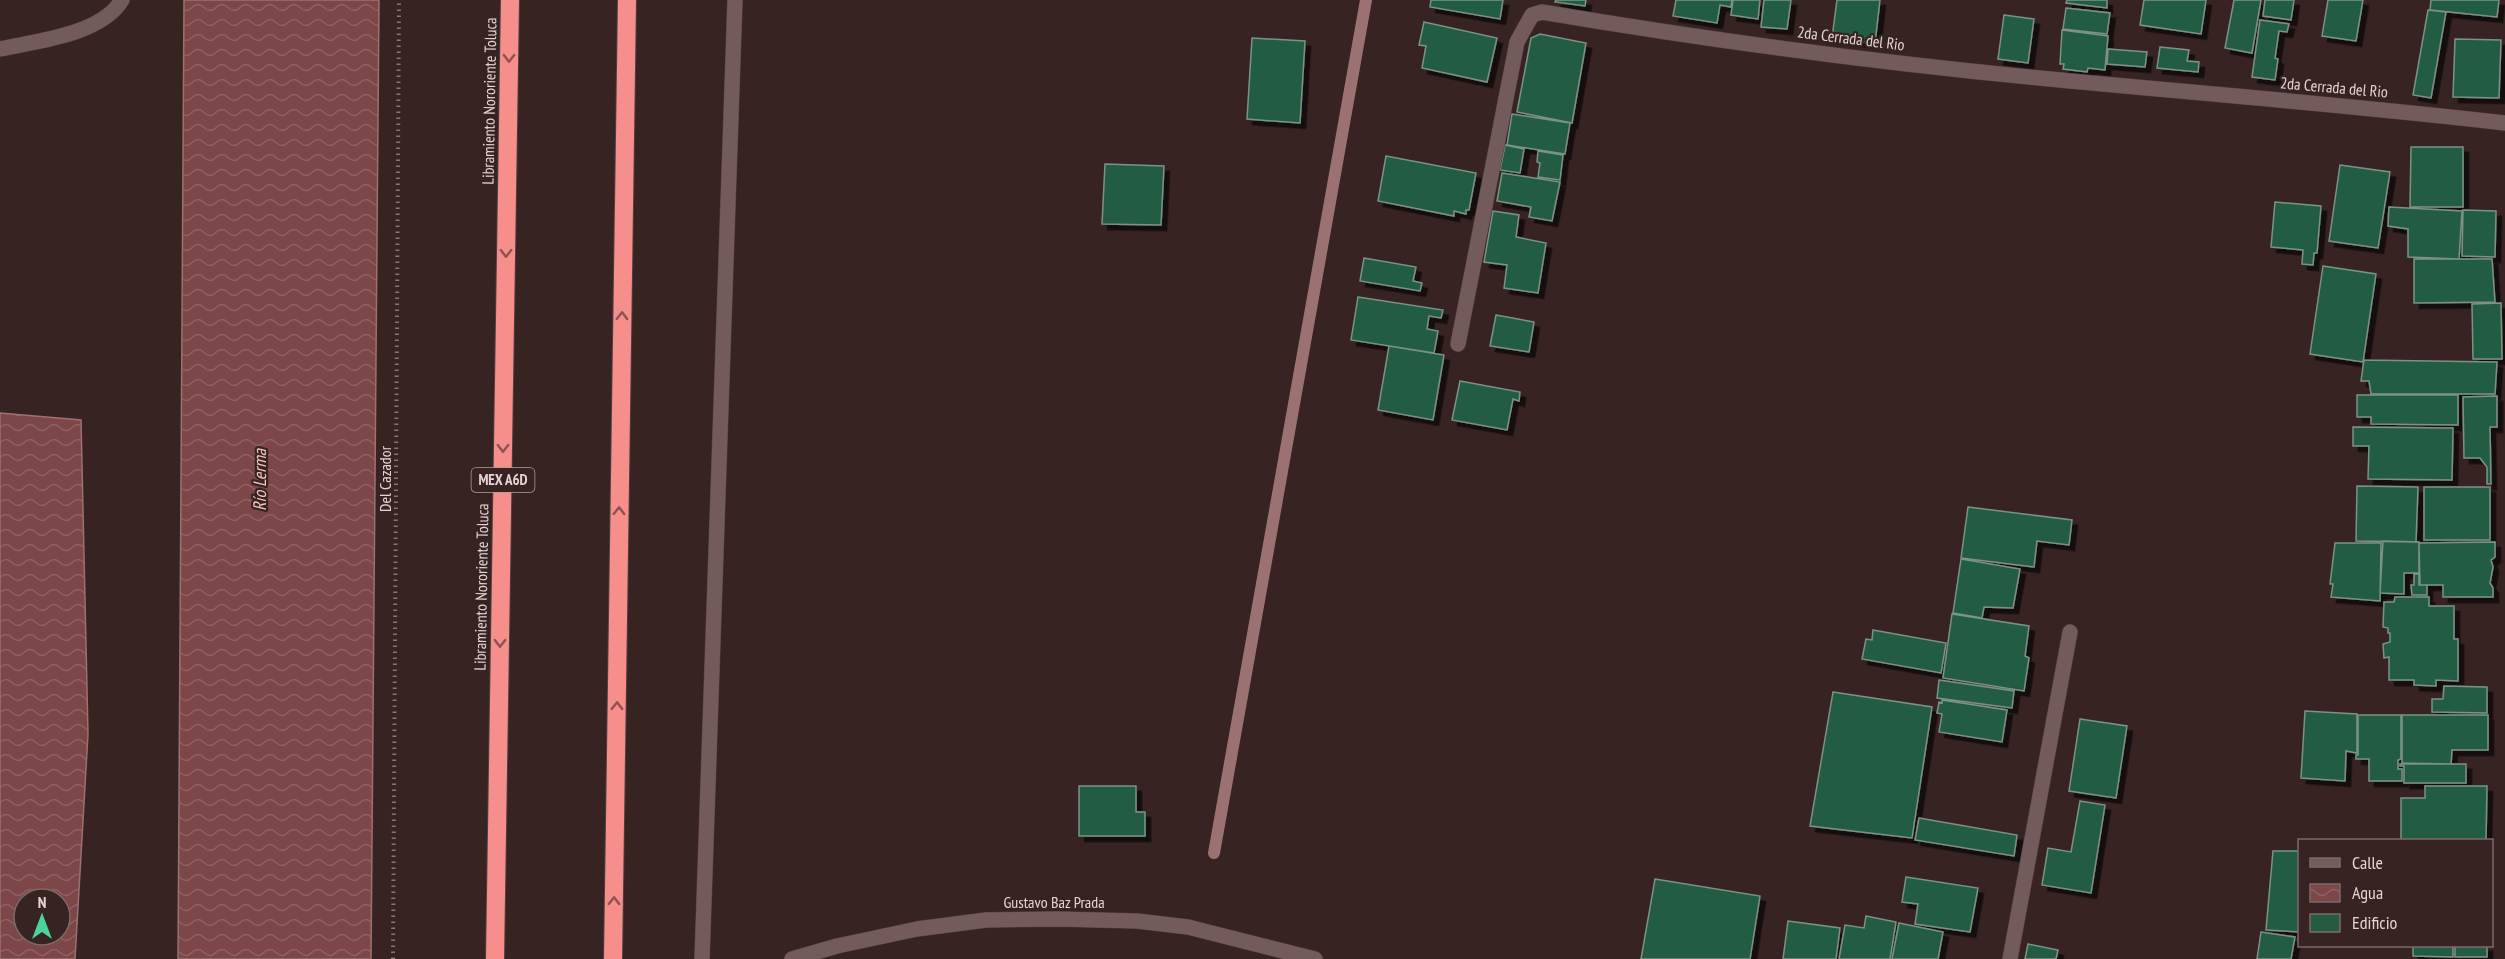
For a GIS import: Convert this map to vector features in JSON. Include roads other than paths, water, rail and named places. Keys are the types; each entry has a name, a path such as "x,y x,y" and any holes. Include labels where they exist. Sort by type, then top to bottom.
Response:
{"highway":[{"name":"Libramiento Nororiente Toluca","path":"495,959 510,0"},
{"path":"613,959 627,0"}],"street":[{"path":"702,959 735,0"},
{"path":"0,49 70,33 89,26 119,4"},
{"name":"2da Cerrada del Rio","path":"1458,344 1517,42 1532,15 1542,12 1675,34 2026,77 2363,107 2505,123"},
{"path":"2010,959 2070,632"},
{"name":"Gustavo Baz Prada","path":"792,959 837,946 917,929 986,920 1058,919 1137,921 1188,927 1315,959"}],"water":[{"name":"Río Lerma","path":"184,0 379,0 371,959 178,959"},
{"path":"0,413 81,420 88,734 75,959 0,959"}],"waterway":[{"path":"1214,853 1366,0"}]}
